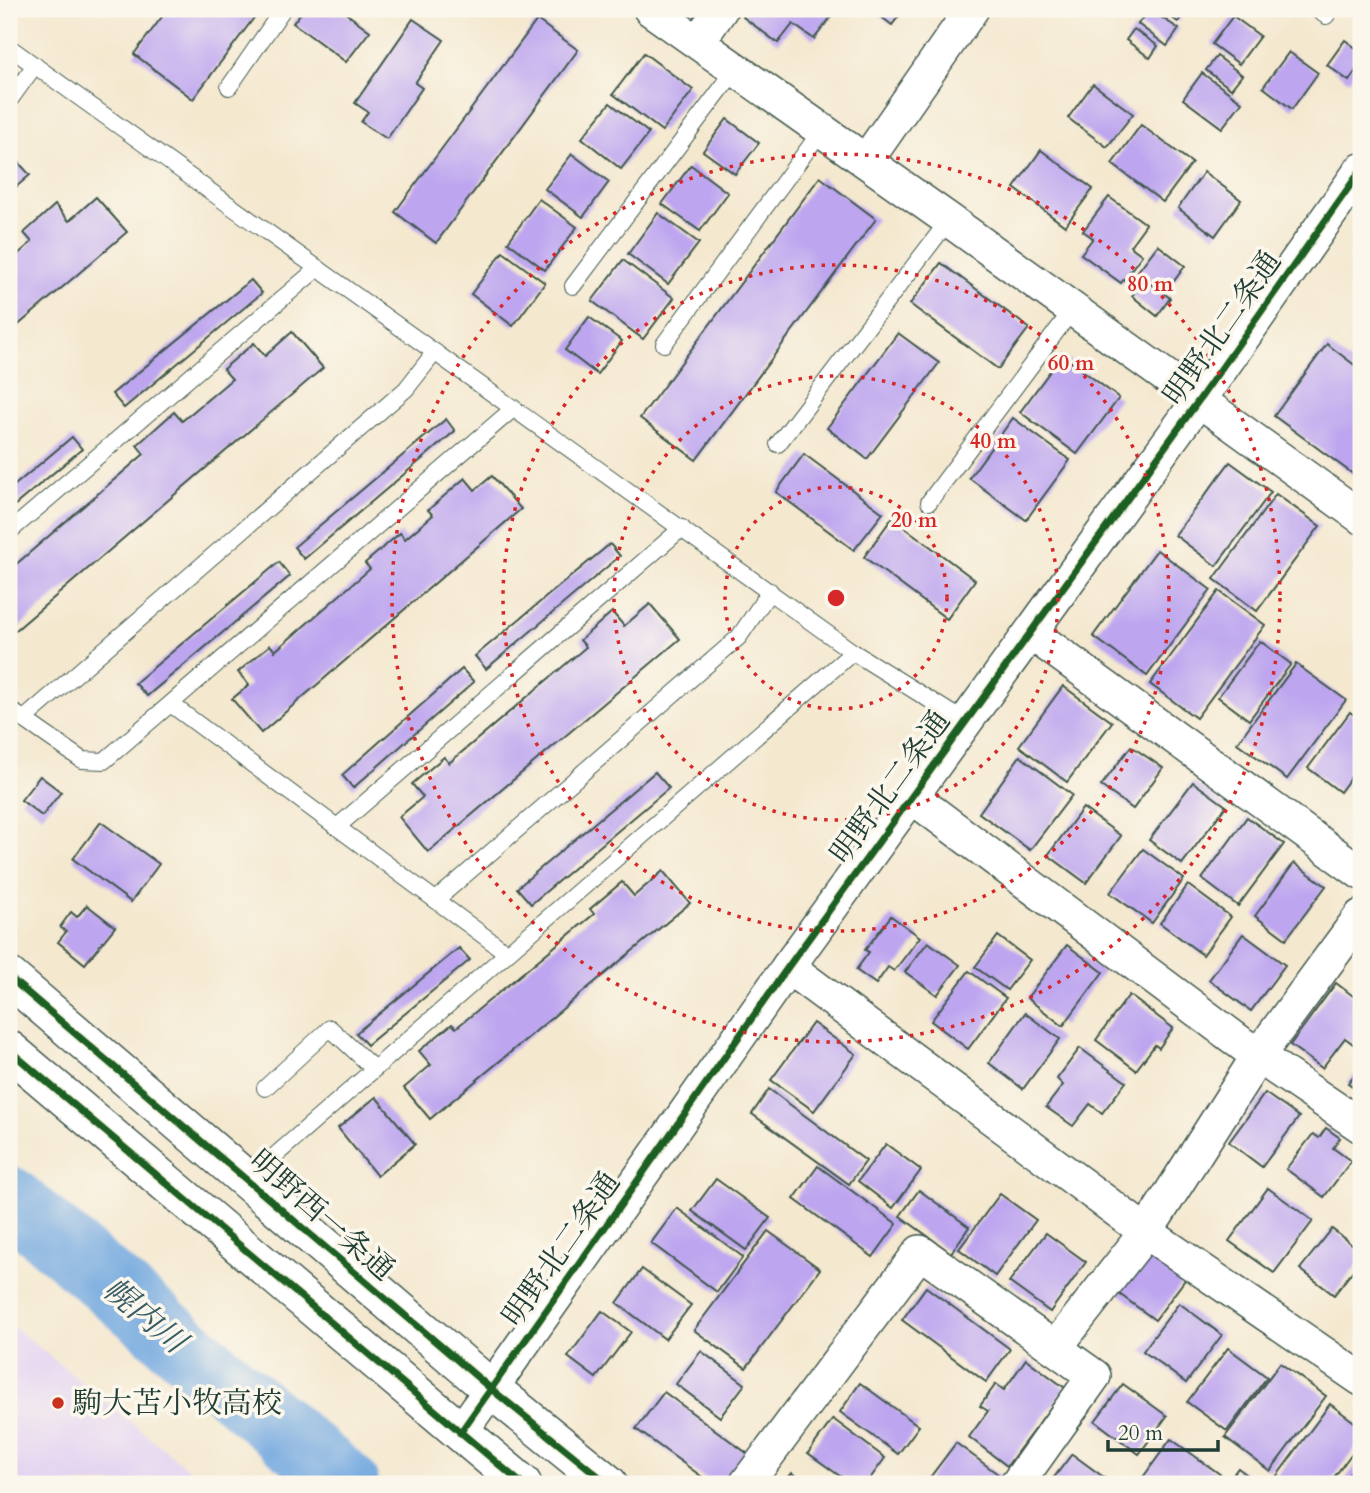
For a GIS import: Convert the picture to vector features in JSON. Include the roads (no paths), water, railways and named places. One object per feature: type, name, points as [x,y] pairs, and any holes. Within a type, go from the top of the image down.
[{"type":"street","points":[[650,9],[866,160],[1361,517]]},
{"type":"street","points":[[698,42],[721,9]]},
{"type":"street","points":[[866,160],[972,9]]},
{"type":"street","name":"明野北二条通","points":[[460,1433],[911,796],[1199,400],[1351,206],[1361,170]]},
{"type":"street","points":[[1031,634],[1361,873]]},
{"type":"street","points":[[911,796],[1258,1056],[1361,1126]]},
{"type":"street","points":[[1055,1348],[1146,1232],[1258,1056],[1361,916]]},
{"type":"street","points":[[788,968],[1146,1232],[1361,1379]]},
{"type":"street","name":"明野西一条通","points":[[9,976],[490,1388],[608,1484]]},
{"type":"street","points":[[9,1050],[522,1484]]},
{"type":"street","points":[[746,1484],[920,1252],[1094,1376],[1017,1484]]},
{"type":"lane","points":[[229,87],[283,9]]},
{"type":"lane","points":[[1315,9],[1326,16],[1331,9]]},
{"type":"lane","points":[[9,47],[853,652],[965,722]]},
{"type":"lane","points":[[9,101],[35,65]]},
{"type":"lane","points":[[573,286],[736,69]]},
{"type":"lane","points":[[664,344],[822,130]]},
{"type":"lane","points":[[778,444],[949,220]]},
{"type":"lane","points":[[9,531],[318,268]]},
{"type":"lane","points":[[929,502],[1073,309]]},
{"type":"lane","points":[[24,719],[406,389],[435,352]]},
{"type":"lane","points":[[9,709],[82,760],[104,761],[514,408]]},
{"type":"lane","points":[[337,827],[682,528]]},
{"type":"lane","points":[[436,900],[739,637],[770,592]]},
{"type":"lane","points":[[247,1180],[853,652]]},
{"type":"lane","points":[[172,705],[507,953]]},
{"type":"lane","points":[[265,1088],[330,1028],[374,1069]]},
{"type":"waterway","name":"幌内川","points":[[9,1199],[346,1484]]},
{"type":"place","name":"駒大苫小牧高校","points":[[58,1403]]}]
